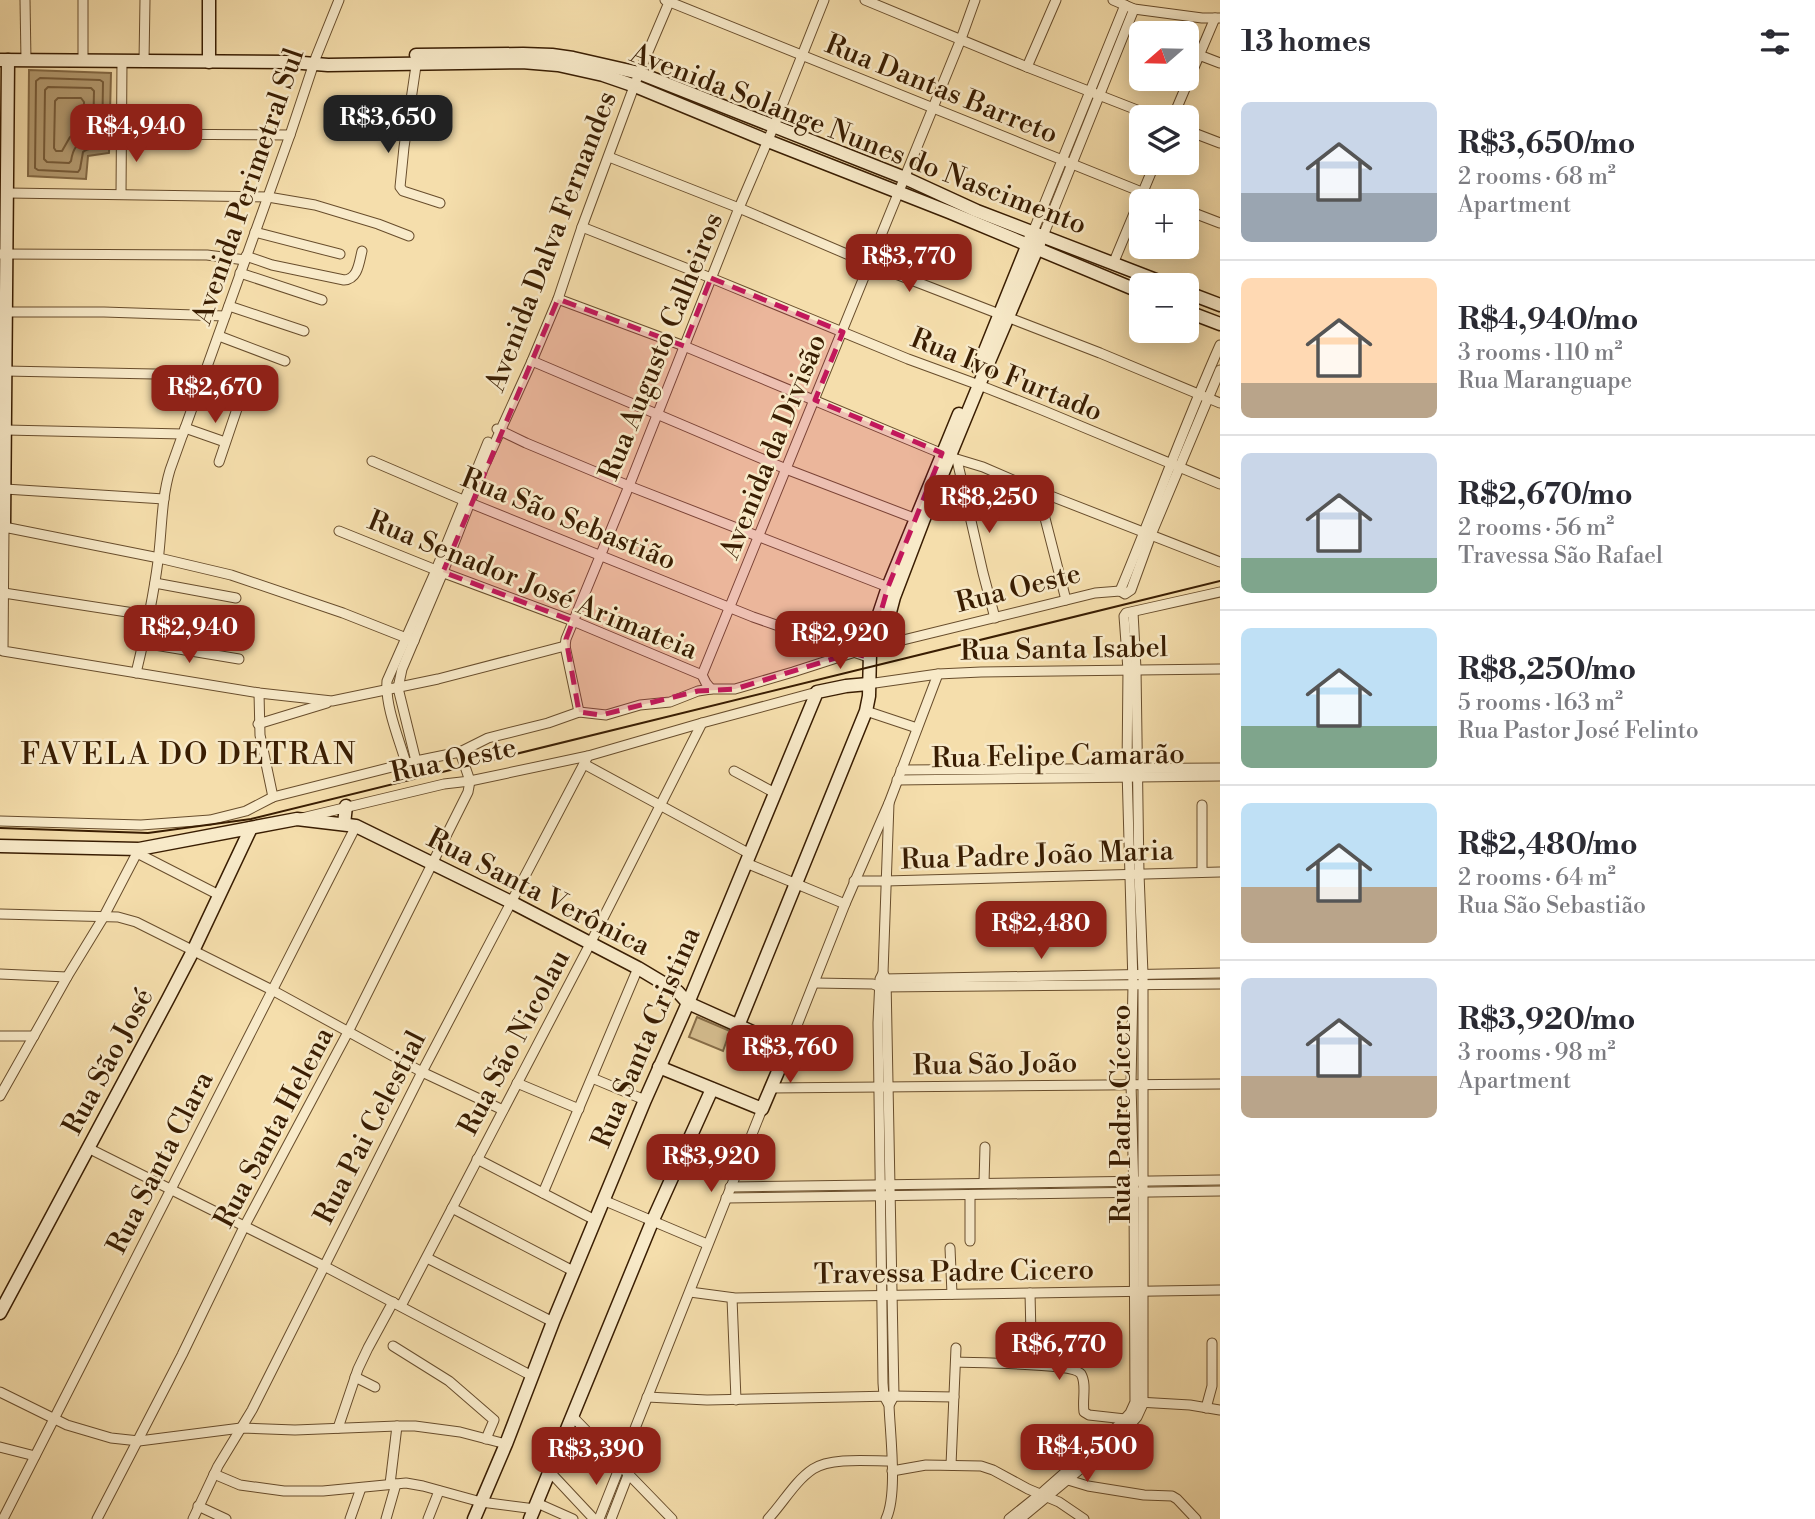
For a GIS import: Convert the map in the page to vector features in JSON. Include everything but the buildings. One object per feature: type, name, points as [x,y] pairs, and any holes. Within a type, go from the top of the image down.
[{"type":"main road","points":[[209,0],[209,62]]},
{"type":"main road","name":"Avenida Solange Nunes do Nascimento","points":[[4,60],[290,62],[535,54],[573,58],[639,73],[1137,273]]},
{"type":"main road","name":"Avenida Solange Nunes do Nascimento","points":[[417,59],[558,65],[603,75],[1129,287]]},
{"type":"main road","points":[[2,527],[6,430],[3,255],[8,192],[4,60]]},
{"type":"main road","points":[[876,639],[875,626],[888,587],[950,457],[975,384],[1038,234]]},
{"type":"main road","points":[[1199,297],[1220,305]]},
{"type":"main road","points":[[1199,316],[1220,324]]},
{"type":"main road","points":[[738,1026],[866,711],[868,657],[876,639],[885,631],[920,520]]},
{"type":"main road","name":"Rua Oeste","points":[[817,692],[868,684]]},
{"type":"main road","name":"Rua Santa Cristina","points":[[474,1519],[603,1200],[817,692]]},
{"type":"main road","points":[[346,807],[350,825]]},
{"type":"main road","name":"Rua Oeste","points":[[0,846],[138,851],[297,819]]},
{"type":"main road","name":"Rua Santa Verônica","points":[[297,819],[350,825],[511,902],[638,968],[678,992],[688,1003],[788,1048]]},
{"type":"main road","name":"Rua São José","points":[[0,1314],[193,951],[251,828]]},
{"type":"main road","points":[[659,1067],[762,1109],[788,1048]]},
{"type":"main road","points":[[534,1510],[652,1222],[712,1088]]},
{"type":"street","points":[[25,0],[26,60]]},
{"type":"street","points":[[83,0],[83,60]]},
{"type":"street","points":[[144,61],[145,0]]},
{"type":"street","name":"Avenida Perimetral Sul","points":[[136,673],[155,583],[164,499],[170,470],[339,0]]},
{"type":"street","name":"Rua Augusto Calheiros","points":[[579,712],[565,646],[573,621],[824,0]]},
{"type":"street","points":[[865,0],[1129,107]]},
{"type":"street","name":"Avenida da Divisão","points":[[706,682],[759,537],[975,0]]},
{"type":"street","points":[[1027,67],[1056,0]]},
{"type":"street","points":[[1113,0],[1129,7],[1170,15],[1217,18],[1199,55],[1220,63]]},
{"type":"street","name":"Rua Dantas Barreto","points":[[668,1],[1133,189]]},
{"type":"street","name":"Avenida Dalva Fernandes","points":[[386,691],[390,672],[410,639],[467,502],[558,299],[608,156],[668,1]]},
{"type":"street","points":[[1038,234],[1062,161],[1094,94],[1129,7]]},
{"type":"street","points":[[417,59],[400,187],[403,191],[440,203]]},
{"type":"street","points":[[121,194],[122,61]]},
{"type":"street","points":[[1038,234],[1072,165],[1094,94]]},
{"type":"street","points":[[121,134],[290,135]]},
{"type":"street","points":[[1199,135],[1220,143]]},
{"type":"street","points":[[608,156],[1220,403]]},
{"type":"street","points":[[8,192],[268,197],[315,205],[409,236]]},
{"type":"street","points":[[1199,215],[1220,223]]},
{"type":"street","points":[[1113,264],[1129,226]]},
{"type":"street","name":"Rua Ivo Furtado","points":[[582,227],[1220,484]]},
{"type":"street","points":[[256,232],[340,254]]},
{"type":"street","points":[[3,255],[207,255],[245,258],[349,280],[355,275],[362,251]]},
{"type":"street","points":[[240,273],[322,300]]},
{"type":"street","points":[[558,299],[684,346],[950,457],[983,467],[1220,562]]},
{"type":"street","points":[[229,306],[304,331]]},
{"type":"street","points":[[5,312],[225,316]]},
{"type":"street","points":[[219,335],[285,361]]},
{"type":"street","points":[[1176,467],[1198,395],[1220,345]]},
{"type":"street","points":[[532,361],[786,469],[920,520]]},
{"type":"street","points":[[1119,591],[1148,534],[1220,370]]},
{"type":"street","points":[[5,371],[204,375]]},
{"type":"street","points":[[219,463],[241,397]]},
{"type":"street","points":[[500,427],[526,443],[629,486],[888,587]]},
{"type":"street","points":[[6,430],[184,431],[225,442]]},
{"type":"street","points":[[950,457],[995,618]]},
{"type":"street","name":"Rua São Sebastião","points":[[372,461],[731,608],[868,657]]},
{"type":"street","points":[[5,489],[164,499]]},
{"type":"street","points":[[1038,491],[1066,600]]},
{"type":"street","points":[[332,701],[259,694],[3,651],[2,527],[231,575],[410,639]]},
{"type":"street","name":"Rua Senador José Arimateia","points":[[339,531],[573,621],[706,682]]},
{"type":"street","name":"Rua Oeste","points":[[876,639],[888,642],[903,640],[1095,593],[1119,591],[1125,594],[1131,590],[1148,534]]},
{"type":"street","points":[[155,583],[236,598]]},
{"type":"street","name":"Rua Padre Cícero","points":[[1135,874],[1138,773],[1128,614],[1220,592]]},
{"type":"street","points":[[4,593],[244,630]]},
{"type":"street","name":"Avenida Dalva Fernandes","points":[[398,688],[410,639]]},
{"type":"street","points":[[143,643],[239,659]]},
{"type":"street","points":[[258,724],[332,701],[386,691],[565,646]]},
{"type":"street","name":"Rua Oeste","points":[[0,821],[117,825],[193,822],[225,817],[246,811],[272,797],[460,752],[488,738],[579,712],[612,714],[640,705],[670,702],[698,691],[706,682],[735,689],[852,653]]},
{"type":"street","name":"Rua Santa Isabel","points":[[868,684],[938,674],[1220,668]]},
{"type":"street","name":"Rua Padre Cícero","points":[[1132,669],[1127,773],[1135,874],[1138,974],[1136,1084],[1139,1403]]},
{"type":"street","points":[[788,1048],[845,904],[889,803],[938,674]]},
{"type":"street","points":[[398,688],[411,762]]},
{"type":"street","points":[[386,691],[411,762]]},
{"type":"street","name":"Rua Oeste","points":[[297,819],[444,784],[586,760],[702,723],[817,692]]},
{"type":"street","points":[[259,694],[258,724],[272,797]]},
{"type":"street","points":[[866,711],[917,727]]},
{"type":"street","name":"Rua São Nicolau","points":[[338,1428],[368,1348],[426,1258],[702,723]]},
{"type":"street","points":[[460,752],[470,781]]},
{"type":"street","points":[[586,760],[796,885],[845,904]]},
{"type":"street","name":"Rua Pai Celestial","points":[[193,1519],[214,1474],[252,1410],[422,1072],[586,760]]},
{"type":"street","name":"Rua Felipe Camarão","points":[[1138,773],[1220,768]]},
{"type":"street","points":[[734,771],[775,793]]},
{"type":"street","name":"Rua Felipe Camarão","points":[[899,775],[1138,773],[1220,776]]},
{"type":"street","name":"Rua Santa Helena","points":[[97,1519],[139,1441],[244,1227],[348,1032],[468,792],[470,781]]},
{"type":"street","points":[[886,1519],[891,1503],[891,1466],[881,981],[889,803]]},
{"type":"street","points":[[1202,805],[1202,872]]},
{"type":"street","name":"Rua Santa Clara","points":[[3,1519],[272,990],[350,825]]},
{"type":"street","points":[[0,1096],[103,918],[138,851],[219,895]]},
{"type":"street","name":"Rua Padre João Maria","points":[[855,881],[1220,872]]},
{"type":"street","points":[[0,915],[118,917],[136,922],[272,990],[422,1072],[503,1110]]},
{"type":"street","points":[[543,1193],[638,968]]},
{"type":"street","points":[[1018,981],[1220,972]]},
{"type":"street","points":[[0,974],[67,977]]},
{"type":"street","points":[[815,983],[1018,981],[1138,985],[1220,984]]},
{"type":"street","points":[[0,1036],[34,1036]]},
{"type":"street","points":[[592,1078],[645,1100]]},
{"type":"street","points":[[517,1083],[579,1109]]},
{"type":"street","name":"Rua São João","points":[[771,1088],[1220,1084]]},
{"type":"street","points":[[599,1519],[762,1109]]},
{"type":"street","points":[[984,1183],[985,1147]]},
{"type":"street","points":[[88,1148],[324,1266],[532,1376]]},
{"type":"street","points":[[477,1159],[595,1220]]},
{"type":"street","points":[[730,1187],[1220,1180]]},
{"type":"street","points":[[1004,1183],[1005,1194]]},
{"type":"street","points":[[726,1198],[1220,1191]]},
{"type":"street","points":[[970,1195],[970,1241]]},
{"type":"street","points":[[603,1200],[707,1244]]},
{"type":"street","points":[[452,1208],[575,1272]]},
{"type":"street","points":[[950,1248],[952,1294]]},
{"type":"street","points":[[426,1258],[553,1322]]},
{"type":"street","name":"Travessa Padre Cicero","points":[[690,1292],[732,1298],[1220,1290]]},
{"type":"street","points":[[1030,1293],[1031,1336]]},
{"type":"street","points":[[732,1298],[736,1400]]},
{"type":"street","points":[[1206,1408],[1212,1387],[1212,1343]]},
{"type":"street","points":[[393,1346],[449,1381],[494,1420],[486,1439]]},
{"type":"street","points":[[951,1465],[956,1348]]},
{"type":"street","points":[[956,1362],[1079,1370],[1082,1376],[1084,1412],[1089,1415],[1125,1419]]},
{"type":"street","points":[[355,1377],[375,1387]]},
{"type":"street","points":[[0,1392],[54,1419],[111,1438],[139,1441],[241,1428],[295,1430],[415,1426],[448,1430],[506,1444]]},
{"type":"street","points":[[647,1397],[688,1400],[954,1397]]},
{"type":"street","points":[[1139,1403],[1220,1410]]},
{"type":"street","points":[[1020,1519],[1139,1403]]},
{"type":"street","points":[[1009,1519],[1069,1480],[1119,1437],[1136,1417],[1139,1403]]},
{"type":"street","points":[[572,1416],[672,1519]]},
{"type":"street","points":[[386,1519],[393,1484],[397,1426]]},
{"type":"street","points":[[0,1447],[35,1456]]},
{"type":"street","points":[[768,1519],[803,1477],[816,1467],[846,1462],[891,1466],[981,1466],[1059,1502],[1084,1519]]},
{"type":"street","points":[[550,1472],[594,1519]]},
{"type":"street","points":[[214,1474],[240,1485],[284,1491],[323,1491],[406,1483],[481,1502],[573,1519]]},
{"type":"street","points":[[611,1519],[628,1475]]},
{"type":"street","points":[[1069,1480],[1088,1486],[1144,1495],[1172,1496],[1196,1519]]},
{"type":"street","points":[[350,1519],[361,1488]]},
{"type":"street","points":[[428,1519],[439,1491]]},
{"type":"street","points":[[198,1506],[226,1519]]},
{"type":"highlighted area","points":[[711,278],[843,332],[815,400],[942,453],[888,587],[868,657],[852,653],[735,689],[698,691],[601,715],[579,712],[566,639],[573,621],[443,572],[558,299],[684,346]]},
{"type":"shaded area","points":[[697,1017],[730,1031],[723,1051],[689,1037]]},
{"type":"water","points":[[29,70],[111,73],[109,153],[88,156],[86,179],[28,176]]},
{"type":"tram line","points":[[0,828],[148,833],[251,819],[1220,581]]},
{"type":"district","name":"FAVELA DO DETRAN","points":[[189,754]]}]
